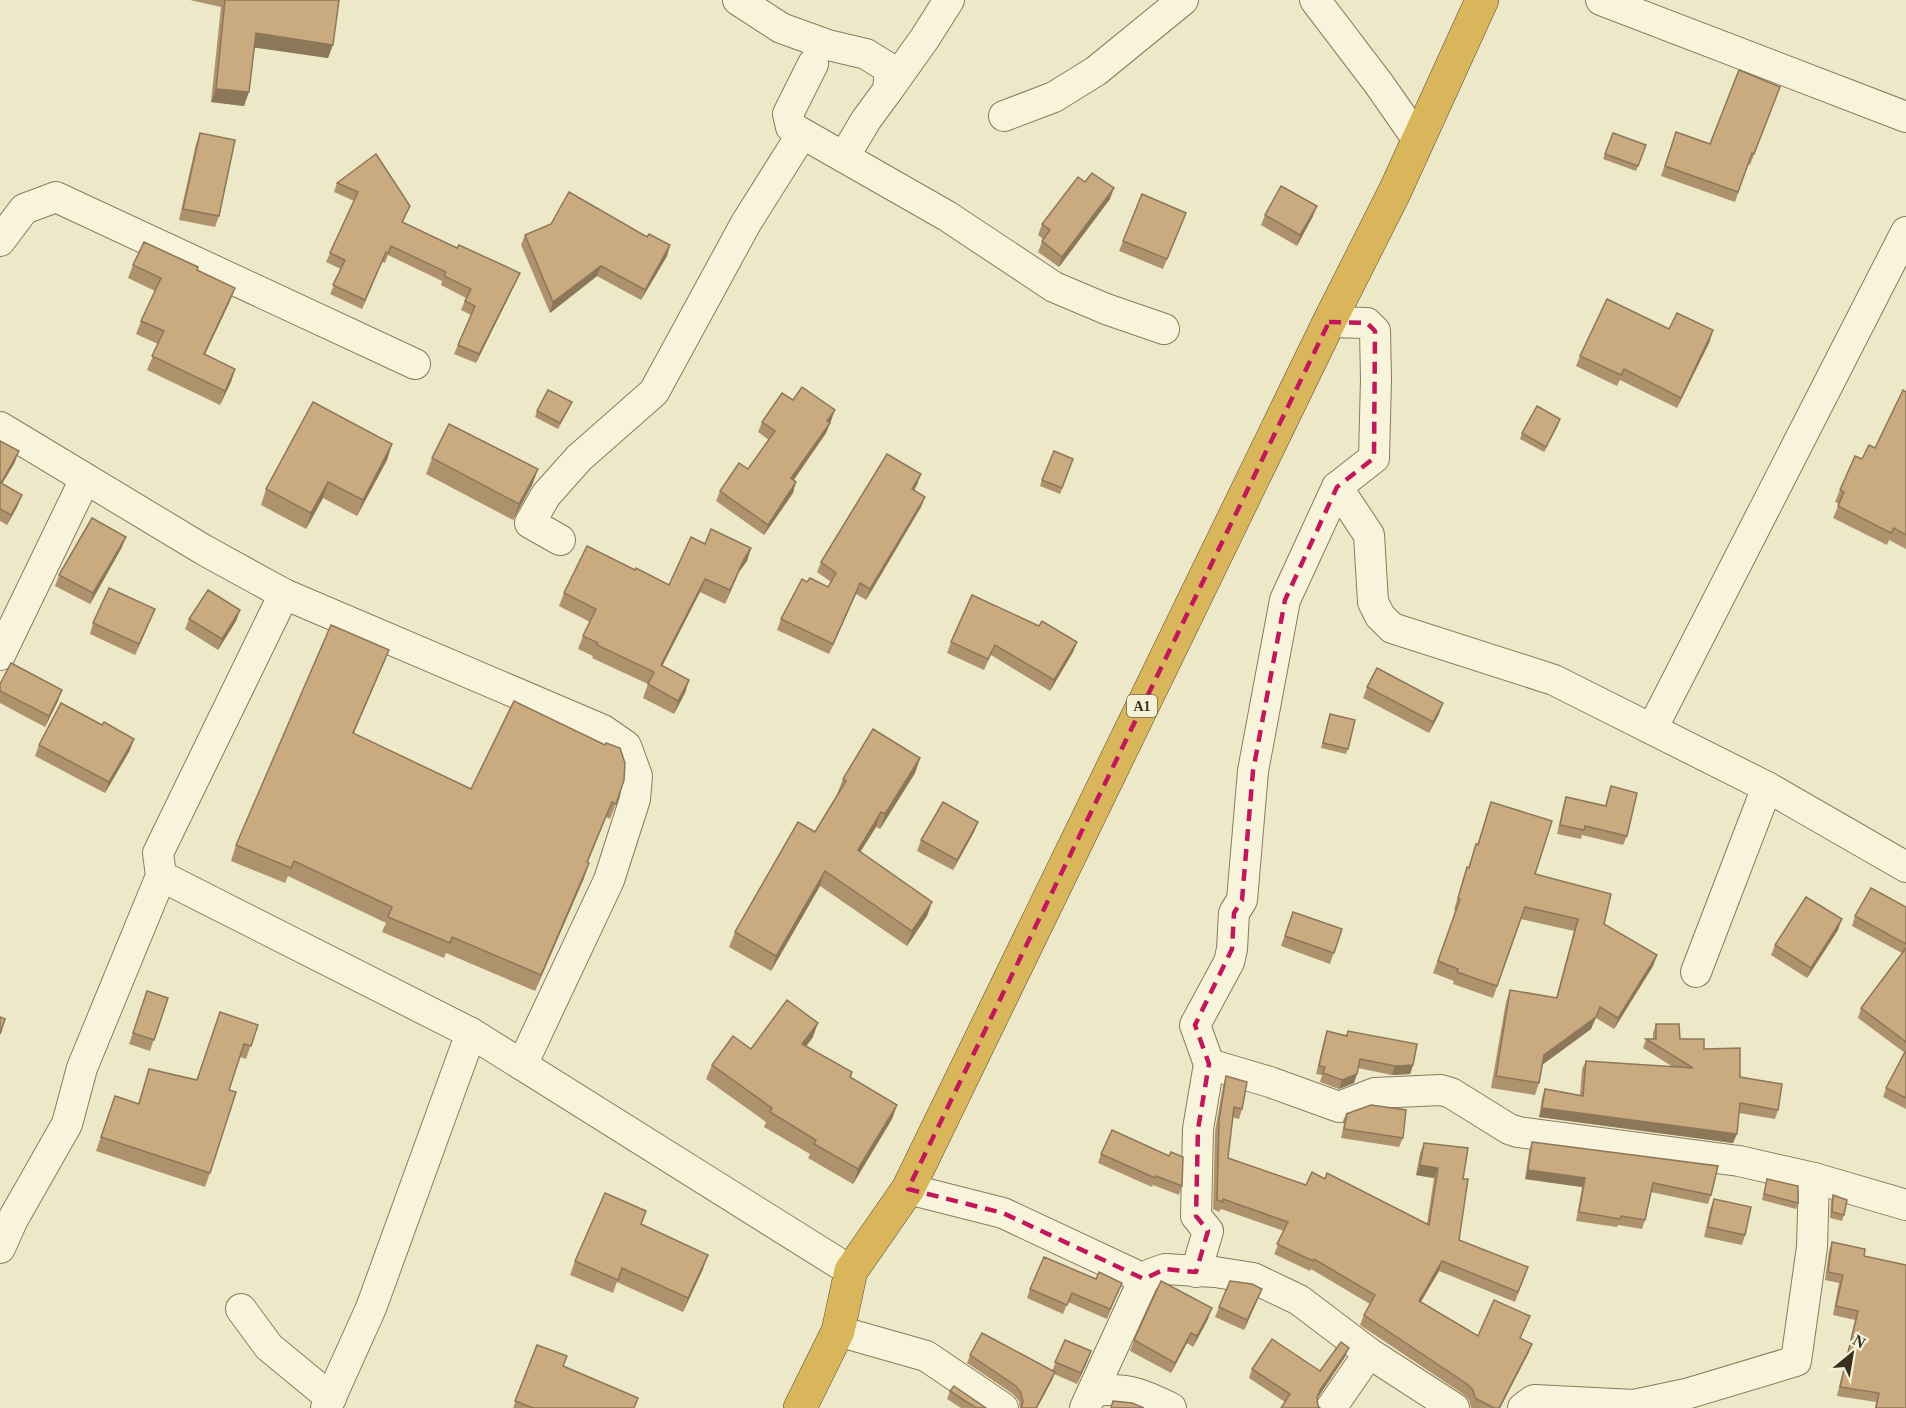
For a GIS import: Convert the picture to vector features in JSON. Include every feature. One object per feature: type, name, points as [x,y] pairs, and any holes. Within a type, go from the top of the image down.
[{"type":"highway","name":"A1","points":[[800,1408],[838,1331],[851,1271],[908,1189],[1329,322],[1395,191],[1482,0]]},
{"type":"street","points":[[738,0],[781,28],[828,45],[866,54],[890,69],[888,90]]},
{"type":"street","points":[[844,157],[866,120],[925,38],[949,0]]},
{"type":"street","points":[[1004,116],[1054,97],[1096,71],[1183,0]]},
{"type":"street","points":[[1315,0],[1418,140]]},
{"type":"street","points":[[1601,0],[1906,117]]},
{"type":"street","points":[[813,64],[788,114],[791,127],[947,216],[1054,287],[1106,309],[1164,328]]},
{"type":"street","points":[[560,540],[530,523],[546,495],[579,458],[654,392],[746,223],[802,134]]},
{"type":"street","points":[[0,241],[24,209],[56,197],[415,364]]},
{"type":"street","points":[[1652,729],[1906,232]]},
{"type":"street","points":[[1196,1272],[1208,1231],[1196,1216],[1198,1129],[1209,1064],[1195,1025],[1229,962],[1232,949],[1234,913],[1242,900],[1253,771],[1285,600],[1337,487],[1374,458],[1375,331],[1367,323],[1329,322]]},
{"type":"street","points":[[0,427],[284,594],[603,730],[626,746],[637,776],[635,799],[609,880],[522,1065]]},
{"type":"street","points":[[0,655],[85,479]]},
{"type":"street","points":[[1337,487],[1369,535],[1373,602],[1380,616],[1392,627],[1554,680],[1767,787],[1906,867]]},
{"type":"street","points":[[0,1248],[6,1217],[67,1124],[82,1068],[161,876],[158,853],[284,594]]},
{"type":"street","points":[[1696,972],[1767,787]]},
{"type":"street","points":[[161,876],[471,1033],[851,1271]]},
{"type":"street","points":[[241,1309],[269,1347],[329,1403],[371,1308],[471,1033]]},
{"type":"street","points":[[1209,1064],[1270,1082],[1339,1107],[1375,1093],[1441,1090],[1451,1093],[1509,1130],[1739,1161],[1814,1178],[1906,1205]]},
{"type":"street","points":[[1523,1408],[1534,1400],[1634,1405],[1686,1394],[1796,1361],[1812,1247],[1814,1178]]},
{"type":"street","points":[[908,1189],[1003,1213],[1144,1279]]},
{"type":"street","points":[[1090,1399],[1144,1279],[1150,1274],[1165,1269],[1215,1272],[1253,1278],[1299,1300],[1369,1353],[1454,1408]]},
{"type":"street","points":[[838,1331],[926,1356],[1004,1408]]},
{"type":"street","points":[[1331,1408],[1369,1353]]},
{"type":"street","points":[[1090,1399],[1116,1390],[1143,1394],[1171,1408]]},
{"type":"highlighted area","points":[[1329,322],[1367,323],[1375,331],[1376,345],[1374,458],[1337,487],[1285,600],[1253,771],[1242,900],[1234,913],[1232,949],[1195,1025],[1209,1064],[1198,1129],[1196,1216],[1208,1231],[1196,1272],[1165,1269],[1144,1279],[1003,1213],[908,1189]]},
{"type":"building","points":[[225,0],[339,0],[333,45],[256,33],[249,92],[216,89]]},
{"type":"building","points":[[1739,70],[1780,87],[1738,192],[1665,166],[1676,132],[1710,144]]},
{"type":"building","points":[[200,133],[235,140],[219,216],[183,209]]},
{"type":"building","points":[[1613,133],[1646,145],[1638,166],[1605,154]]},
{"type":"building","points":[[376,154],[410,206],[402,222],[457,248],[459,245],[520,273],[479,354],[458,345],[475,306],[465,301],[471,289],[444,276],[446,272],[391,246],[388,253],[386,252],[365,300],[333,285],[345,260],[330,253],[358,192],[337,183]]},
{"type":"building","points":[[1092,173],[1114,188],[1062,257],[1042,241],[1050,230],[1042,224],[1078,177],[1085,182]]},
{"type":"building","points":[[1281,186],[1317,206],[1300,235],[1265,215]]},
{"type":"building","points":[[569,192],[647,237],[649,234],[670,245],[645,290],[601,266],[553,302],[525,235],[551,224]]},
{"type":"building","points":[[1142,194],[1186,213],[1167,259],[1123,241]]},
{"type":"building","points":[[144,242],[198,267],[197,270],[235,288],[204,354],[235,369],[225,391],[152,356],[164,331],[141,321],[161,278],[133,265]]},
{"type":"building","points":[[1607,299],[1669,329],[1677,313],[1713,330],[1681,398],[1624,369],[1621,375],[1580,356]]},
{"type":"building","points":[[802,387],[835,410],[827,421],[830,423],[791,478],[796,482],[768,525],[720,491],[739,463],[748,469],[775,431],[762,422],[782,393],[793,400]]},
{"type":"building","points":[[548,390],[572,402],[560,423],[537,411]]},
{"type":"building","points":[[1903,390],[1906,392],[1906,535],[1894,528],[1891,533],[1838,506],[1844,492],[1840,490],[1855,456],[1862,459],[1869,445],[1875,448]]},
{"type":"building","points":[[313,402],[392,444],[363,500],[328,482],[311,513],[266,489]]},
{"type":"building","points":[[1537,406],[1560,419],[1546,447],[1522,433]]},
{"type":"building","points":[[449,424],[538,469],[519,504],[432,458]]},
{"type":"building","points":[[0,441],[19,451],[1,483],[22,495],[11,515],[0,509]]},
{"type":"building","points":[[1054,451],[1073,459],[1062,488],[1042,480]]},
{"type":"building","points":[[887,454],[921,474],[912,489],[925,497],[870,589],[860,583],[833,644],[781,619],[802,579],[807,582],[810,578],[828,587],[836,573],[821,562]]},
{"type":"building","points":[[92,518],[126,537],[93,593],[59,575]]},
{"type":"building","points":[[711,529],[751,548],[730,590],[705,579],[661,665],[689,680],[678,701],[648,684],[654,672],[583,636],[596,609],[564,593],[587,546],[669,585],[691,537],[705,544]]},
{"type":"building","points":[[109,588],[155,609],[139,644],[93,623]]},
{"type":"building","points":[[208,590],[240,610],[222,639],[189,619]]},
{"type":"building","points":[[972,595],[1039,626],[1042,621],[1077,642],[1054,680],[995,645],[988,659],[951,642]]},
{"type":"building","points":[[331,625],[389,650],[353,733],[471,789],[514,701],[605,745],[606,743],[620,748],[625,763],[624,780],[616,804],[612,802],[587,862],[589,863],[541,975],[452,937],[450,943],[388,917],[392,907],[294,861],[291,868],[236,845]]},
{"type":"building","points":[[11,663],[62,690],[49,716],[0,691],[0,684]]},
{"type":"building","points":[[1377,668],[1443,703],[1433,722],[1367,687]]},
{"type":"building","points":[[61,703],[102,725],[104,722],[134,739],[109,782],[39,745]]},
{"type":"building","points":[[1330,714],[1355,720],[1348,749],[1323,743]]},
{"type":"building","points":[[873,729],[920,758],[885,814],[881,812],[858,850],[932,902],[912,931],[825,871],[776,956],[735,932],[798,822],[815,832],[846,781],[843,779]]},
{"type":"building","points":[[1611,786],[1637,793],[1627,836],[1585,826],[1584,830],[1560,825],[1566,797],[1606,806]]},
{"type":"building","points":[[943,802],[978,822],[957,860],[921,840]]},
{"type":"building","points":[[1491,802],[1552,821],[1535,874],[1611,894],[1604,924],[1657,955],[1618,1018],[1600,1007],[1596,1017],[1544,1055],[1539,1083],[1496,1076],[1510,990],[1557,998],[1578,919],[1525,907],[1497,986],[1457,972],[1458,969],[1438,961],[1460,899],[1458,898],[1467,867],[1469,868],[1476,844],[1478,845]]},
{"type":"building","points":[[1871,888],[1906,907],[1906,944],[1855,916]]},
{"type":"building","points":[[1806,897],[1842,919],[1811,968],[1775,945]]},
{"type":"building","points":[[1293,912],[1342,929],[1334,953],[1285,936]]},
{"type":"building","points":[[1906,948],[1906,1042],[1861,1008]]},
{"type":"building","points":[[147,991],[168,998],[154,1040],[133,1033]]},
{"type":"building","points":[[787,1000],[818,1023],[802,1044],[852,1072],[850,1077],[897,1105],[858,1169],[814,1144],[816,1140],[770,1112],[772,1108],[712,1065],[733,1036],[751,1049]]},
{"type":"building","points":[[220,1012],[258,1025],[251,1046],[244,1044],[229,1090],[236,1092],[210,1173],[101,1137],[115,1096],[139,1104],[149,1069],[197,1080]]},
{"type":"building","points":[[0,1017],[5,1019],[0,1034]]},
{"type":"building","points":[[1656,1024],[1679,1024],[1680,1039],[1704,1039],[1704,1049],[1740,1048],[1740,1077],[1782,1084],[1778,1110],[1740,1103],[1737,1134],[1542,1108],[1545,1089],[1583,1096],[1586,1061],[1693,1068],[1646,1039],[1656,1039]]},
{"type":"building","points":[[1327,1031],[1347,1036],[1348,1031],[1417,1044],[1413,1065],[1395,1066],[1360,1059],[1357,1074],[1342,1080],[1323,1073],[1325,1067],[1319,1066]]},
{"type":"building","points":[[1906,1050],[1906,1098],[1886,1088]]},
{"type":"building","points":[[1226,1076],[1247,1082],[1242,1109],[1234,1107],[1228,1158],[1306,1185],[1312,1172],[1325,1179],[1327,1173],[1429,1225],[1438,1168],[1420,1165],[1424,1143],[1468,1148],[1463,1179],[1468,1179],[1459,1240],[1528,1267],[1518,1292],[1442,1261],[1419,1301],[1478,1336],[1494,1300],[1530,1316],[1520,1338],[1532,1344],[1499,1408],[1494,1408],[1475,1398],[1473,1390],[1467,1384],[1364,1315],[1375,1295],[1314,1259],[1313,1261],[1277,1244],[1288,1222],[1223,1199],[1223,1202],[1217,1200],[1219,1121]]},
{"type":"building","points":[[1371,1105],[1406,1110],[1403,1138],[1344,1129],[1346,1114]]},
{"type":"building","points":[[1112,1130],[1169,1156],[1171,1152],[1183,1157],[1182,1186],[1156,1176],[1155,1178],[1101,1154]]},
{"type":"building","points":[[1532,1142],[1718,1166],[1711,1195],[1653,1183],[1645,1220],[1621,1216],[1620,1219],[1579,1212],[1585,1178],[1528,1170]]},
{"type":"building","points":[[1767,1179],[1798,1186],[1798,1203],[1764,1194]]},
{"type":"building","points":[[605,1193],[646,1211],[641,1224],[708,1255],[688,1298],[622,1268],[618,1280],[575,1261]]},
{"type":"building","points":[[1833,1195],[1847,1200],[1844,1215],[1832,1212]]},
{"type":"building","points":[[1714,1199],[1751,1207],[1745,1235],[1708,1227]]},
{"type":"building","points":[[1832,1242],[1865,1249],[1864,1256],[1906,1265],[1906,1408],[1876,1408],[1879,1393],[1840,1387],[1858,1311],[1836,1306],[1843,1275],[1828,1272]]},
{"type":"building","points":[[1044,1257],[1096,1279],[1099,1272],[1122,1283],[1110,1309],[1072,1293],[1067,1305],[1030,1289]]},
{"type":"building","points":[[1161,1281],[1212,1308],[1197,1336],[1191,1333],[1175,1363],[1134,1340]]},
{"type":"building","points":[[1230,1281],[1252,1284],[1262,1289],[1247,1320],[1219,1307]]},
{"type":"building","points":[[982,1333],[1055,1372],[1036,1408],[1021,1408],[1023,1402],[1021,1393],[1016,1386],[970,1355]]},
{"type":"building","points":[[1272,1339],[1320,1371],[1341,1342],[1349,1348],[1320,1390],[1317,1398],[1320,1408],[1281,1408],[1290,1394],[1252,1369]]},
{"type":"building","points":[[1065,1340],[1091,1351],[1081,1373],[1055,1362]]},
{"type":"building","points":[[537,1345],[567,1356],[563,1366],[638,1398],[634,1408],[533,1408],[515,1401]]},
{"type":"building","points":[[954,1386],[986,1408],[976,1408],[950,1391]]},
{"type":"building","points":[[1113,1401],[1132,1403],[1144,1408],[1111,1408]]}]
